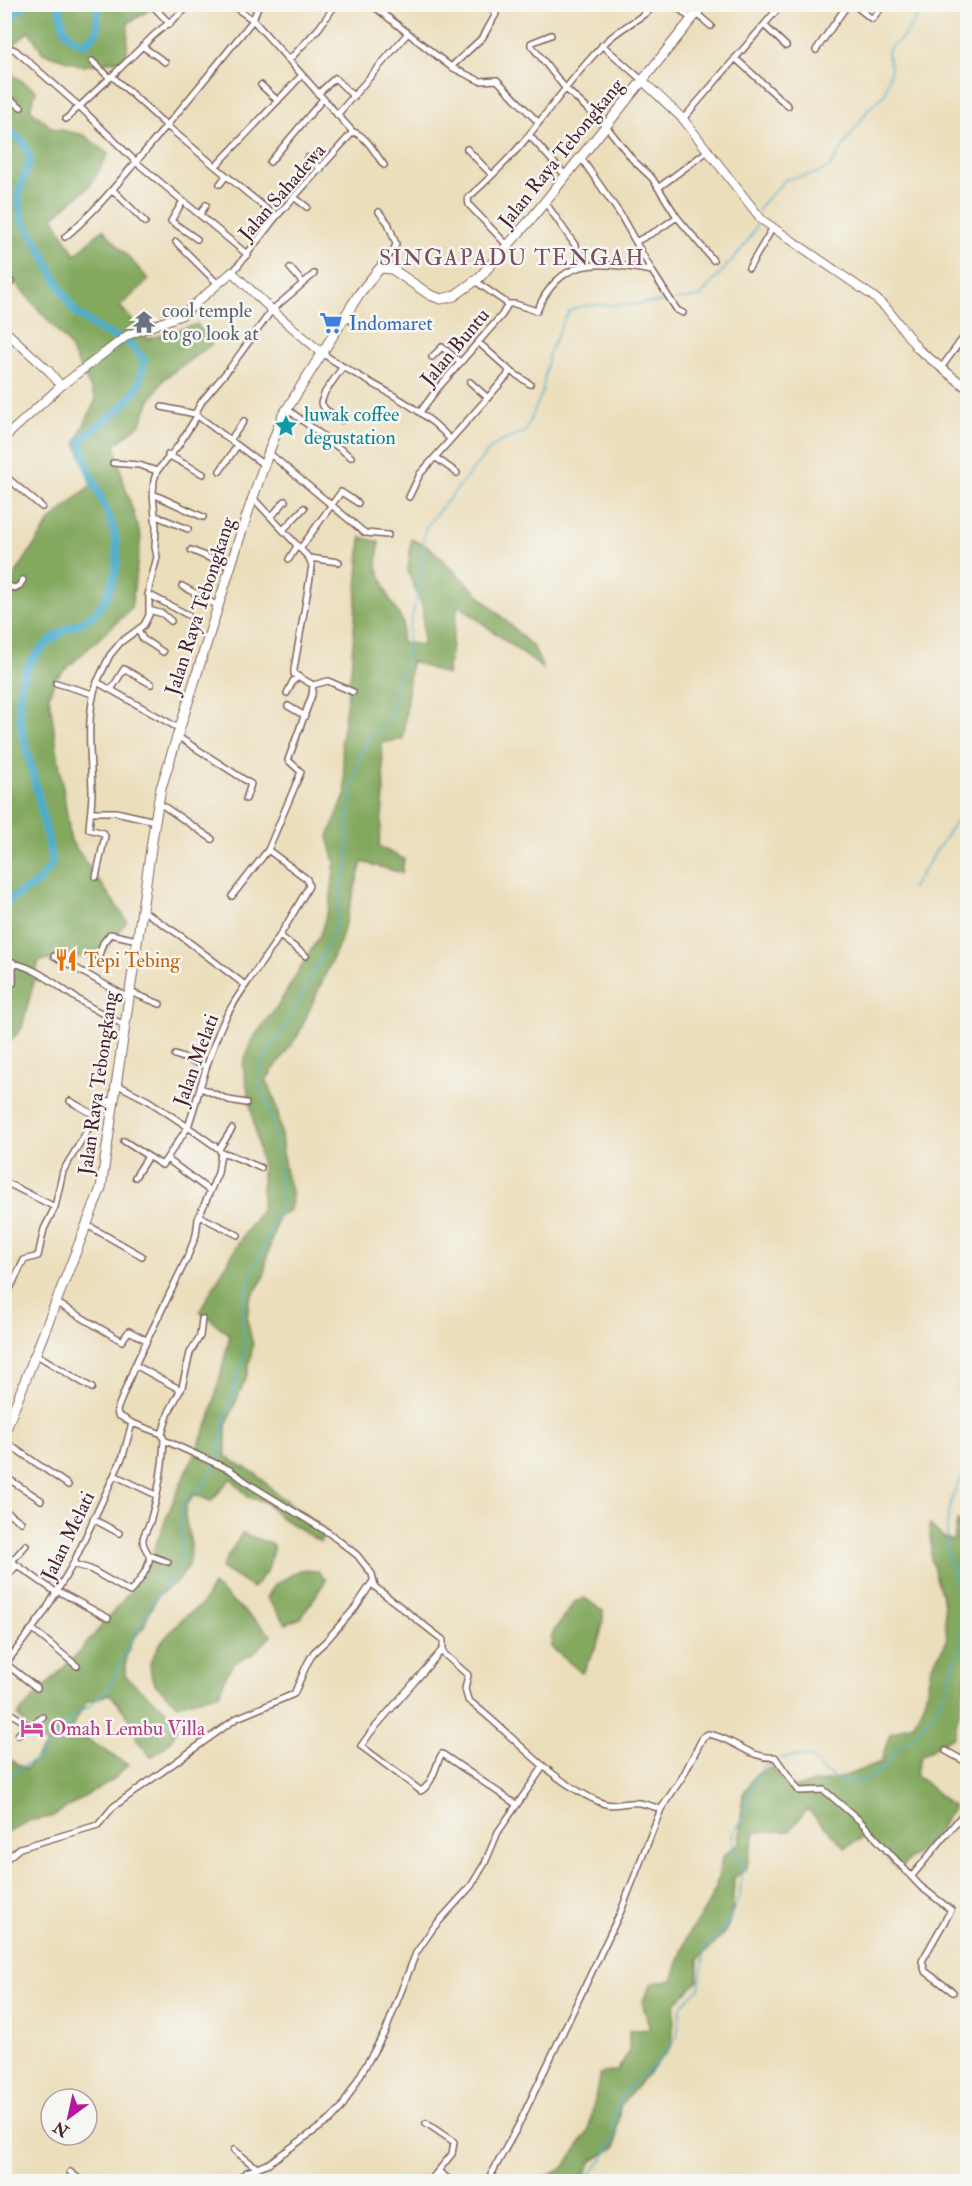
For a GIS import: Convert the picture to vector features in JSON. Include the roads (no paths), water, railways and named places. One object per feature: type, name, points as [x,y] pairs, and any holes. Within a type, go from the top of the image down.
[{"type":"main road","name":"Jalan Raya Tebongkang","points":[[4,1434],[101,1188],[155,821],[164,775],[268,453],[287,409],[359,294],[380,268],[392,269],[430,295],[441,299],[454,296],[486,272],[704,4]]},
{"type":"main road","points":[[643,81],[683,119],[762,220],[874,297],[888,310],[912,343],[968,389]]},
{"type":"main road","points":[[4,438],[61,386],[128,335],[182,315],[230,272],[234,272],[322,353]]},
{"type":"main road","points":[[4,330],[43,364],[61,386]]},
{"type":"street","points":[[151,4],[170,24]]},
{"type":"street","points":[[66,119],[142,46],[192,4]]},
{"type":"street","points":[[230,4],[253,20],[353,132],[357,132],[364,139],[384,165]]},
{"type":"street","points":[[65,237],[113,190],[167,126],[253,20],[259,4]]},
{"type":"street","points":[[289,60],[319,28],[336,4]]},
{"type":"street","points":[[371,4],[451,67],[480,81],[497,80],[538,122]]},
{"type":"street","points":[[451,67],[487,31],[496,14],[487,4]]},
{"type":"street","points":[[508,246],[467,201],[529,135],[602,45],[621,27],[645,15],[657,4]]},
{"type":"street","points":[[674,4],[711,26]]},
{"type":"street","points":[[683,119],[782,4]]},
{"type":"street","points":[[816,50],[848,4]]},
{"type":"street","points":[[852,4],[869,17],[882,7]]},
{"type":"street","points":[[764,25],[786,46]]},
{"type":"street","points":[[338,115],[408,33]]},
{"type":"street","points":[[551,35],[531,44],[565,88],[606,126],[658,188],[677,217],[713,260]]},
{"type":"street","points":[[602,45],[643,81]]},
{"type":"street","points":[[4,46],[15,50],[80,107],[136,162],[248,255]]},
{"type":"street","points":[[142,46],[165,63]]},
{"type":"street","points":[[735,58],[788,106]]},
{"type":"street","points":[[92,61],[276,217]]},
{"type":"street","points":[[216,166],[302,75]]},
{"type":"street","points":[[270,162],[336,79],[354,97]]},
{"type":"street","points":[[261,85],[278,101]]},
{"type":"street","points":[[4,95],[21,107]]},
{"type":"street","name":"Jalan Sahadewa","points":[[234,272],[276,217],[353,132]]},
{"type":"street","points":[[529,135],[566,176]]},
{"type":"street","points":[[467,149],[492,174]]},
{"type":"street","points":[[658,188],[709,150]]},
{"type":"street","points":[[307,158],[321,169]]},
{"type":"street","points":[[581,158],[637,241],[652,271],[678,310],[683,313]]},
{"type":"street","points":[[220,184],[226,176]]},
{"type":"street","points":[[113,190],[145,222]]},
{"type":"street","points":[[295,198],[307,207]]},
{"type":"street","points":[[183,201],[171,221],[197,239]]},
{"type":"street","points":[[545,202],[577,248],[585,264]]},
{"type":"street","points":[[200,214],[206,205]]},
{"type":"street","points":[[379,212],[388,223],[396,244],[392,253],[381,262],[380,268]]},
{"type":"street","points":[[637,241],[677,217]]},
{"type":"street","points":[[749,268],[772,229]]},
{"type":"street","points":[[176,242],[218,284]]},
{"type":"street","points":[[508,304],[537,311],[554,283],[564,274],[585,264],[652,271]]},
{"type":"street","points":[[290,268],[303,283]]},
{"type":"street","points":[[96,877],[105,836],[103,833],[90,831],[89,741],[93,694],[111,654],[120,642],[147,621],[148,594],[157,557],[154,547],[156,516],[153,494],[157,471],[168,455],[178,446],[202,401],[273,310],[314,274]]},
{"type":"street","name":"Jalan Buntu","points":[[420,412],[502,315],[508,304],[475,281]]},
{"type":"street","points":[[4,291],[11,282]]},
{"type":"street","points":[[345,316],[364,328]]},
{"type":"street","points":[[941,368],[968,331]]},
{"type":"street","points":[[478,342],[509,370],[530,384]]},
{"type":"street","points":[[959,343],[968,349]]},
{"type":"street","points":[[432,357],[442,347],[460,362]]},
{"type":"street","points":[[322,353],[342,368],[382,388],[420,412],[450,439]]},
{"type":"street","points":[[342,368],[325,392],[321,403],[326,410],[342,420]]},
{"type":"street","points":[[409,497],[420,474],[506,379],[509,370]]},
{"type":"street","points":[[470,382],[488,398]]},
{"type":"street","points":[[162,407],[196,415],[264,465]]},
{"type":"street","points":[[287,409],[351,457]]},
{"type":"street","points":[[230,440],[244,421]]},
{"type":"street","points":[[220,471],[237,446]]},
{"type":"street","points":[[268,453],[365,533],[388,536]]},
{"type":"street","points":[[168,455],[203,474]]},
{"type":"street","points":[[435,457],[457,473]]},
{"type":"street","points":[[113,463],[139,465],[157,471]]},
{"type":"street","points":[[4,475],[42,507]]},
{"type":"street","points":[[289,559],[342,491],[358,503]]},
{"type":"street","points":[[153,494],[203,517]]},
{"type":"street","points":[[253,498],[310,560],[339,562]]},
{"type":"street","points":[[271,517],[285,501]]},
{"type":"street","points":[[283,530],[304,508]]},
{"type":"street","points":[[156,516],[188,529]]},
{"type":"street","points":[[191,550],[230,567]]},
{"type":"street","points":[[310,560],[294,674],[313,685],[328,681],[353,692]]},
{"type":"street","points":[[4,584],[14,588],[19,586],[23,580]]},
{"type":"street","points":[[182,586],[218,606]]},
{"type":"street","points":[[148,594],[188,615]]},
{"type":"street","points":[[149,610],[163,614],[171,621]]},
{"type":"street","points":[[138,630],[143,639],[163,652]]},
{"type":"street","points":[[111,690],[124,669],[151,684]]},
{"type":"street","points":[[287,693],[293,681],[299,676]]},
{"type":"street","points":[[97,682],[178,733],[251,784],[246,799]]},
{"type":"street","points":[[56,683],[93,694]]},
{"type":"street","points":[[232,896],[268,850],[301,772],[291,764],[288,758],[305,716],[313,685]]},
{"type":"street","points":[[288,706],[305,716]]},
{"type":"street","points":[[158,803],[212,838]]},
{"type":"street","points":[[91,812],[116,812],[155,821]]},
{"type":"street","name":"Jalan Melati","points":[[261,1168],[220,1151],[188,1127],[206,1066],[222,1025],[245,985],[280,936],[309,883],[268,850]]},
{"type":"street","points":[[142,910],[181,936],[245,985]]},
{"type":"street","points":[[98,958],[103,943],[110,934],[137,940]]},
{"type":"street","points":[[280,936],[306,956]]},
{"type":"street","points":[[54,956],[129,995],[160,1004]]},
{"type":"street","points":[[4,962],[13,962],[27,967],[125,1026]]},
{"type":"street","points":[[13,962],[13,983]]},
{"type":"street","points":[[175,1055],[206,1066]]},
{"type":"street","points":[[116,1084],[149,1101],[188,1127],[161,1166],[124,1141]]},
{"type":"street","points":[[201,1088],[229,1100],[246,1103]]},
{"type":"street","points":[[4,1301],[24,1260],[38,1256],[44,1229],[55,1206],[63,1171],[96,1116],[108,1101],[114,1099]]},
{"type":"street","points":[[70,1101],[96,1116]]},
{"type":"street","points":[[232,1129],[220,1151],[218,1173],[199,1216],[197,1232],[187,1258],[146,1340],[117,1413],[132,1423],[230,1470],[329,1533],[357,1555],[372,1574],[375,1587],[443,1640],[442,1650],[361,1746],[421,1791],[425,1790],[432,1778],[442,1754],[517,1805]]},
{"type":"street","points":[[135,1177],[147,1158]]},
{"type":"street","points":[[167,1159],[210,1191]]},
{"type":"street","points":[[5,1182],[55,1206]]},
{"type":"street","points":[[199,1216],[238,1235]]},
{"type":"street","points":[[87,1225],[142,1257]]},
{"type":"street","points":[[57,1303],[122,1341],[129,1331],[146,1340]]},
{"type":"street","points":[[168,1562],[149,1555],[142,1543],[151,1521],[161,1479],[163,1437],[169,1412],[181,1390],[190,1353],[200,1336],[202,1319]]},
{"type":"street","points":[[37,1355],[92,1388]]},
{"type":"street","points":[[135,1365],[181,1390]]},
{"type":"street","name":"Jalan Melati","points":[[5,1665],[57,1592],[73,1564],[123,1456],[132,1423]]},
{"type":"street","points":[[4,1441],[68,1485]]},
{"type":"street","points":[[114,1475],[156,1495]]},
{"type":"street","points":[[4,1476],[40,1500]]},
{"type":"street","points":[[4,1510],[21,1522]]},
{"type":"street","points":[[93,1519],[119,1533]]},
{"type":"street","points":[[4,1581],[26,1545]]},
{"type":"street","points":[[73,1564],[99,1574],[130,1592],[143,1576],[149,1555]]},
{"type":"street","points":[[4,1556],[57,1592],[108,1618]]},
{"type":"street","points":[[4,1861],[20,1848],[98,1825],[113,1807],[237,1718],[294,1694],[314,1652],[355,1608],[374,1581]]},
{"type":"street","points":[[32,1629],[77,1666]]},
{"type":"street","points":[[442,1650],[468,1675],[465,1689],[468,1700],[543,1767],[580,1792],[605,1804],[637,1803],[661,1809]]},
{"type":"street","points":[[5,1665],[37,1688]]},
{"type":"street","points":[[4,1709],[27,1725],[32,1726],[43,1717]]},
{"type":"street","points":[[18,1735],[27,1725]]},
{"type":"street","points":[[487,2181],[518,2126],[621,1911],[661,1809],[683,1776],[703,1737],[715,1735],[763,1759],[775,1757],[800,1791],[824,1790],[860,1821],[920,1886],[951,1910],[922,1961],[925,1971],[953,1992]]},
{"type":"street","points":[[946,1751],[968,1763]]},
{"type":"street","points":[[234,2181],[256,2167],[269,2163],[330,2120],[342,2108],[386,2030],[416,1953],[434,1927],[471,1886],[485,1863],[498,1832],[543,1767]]},
{"type":"street","points":[[912,1876],[968,1808]]},
{"type":"street","points":[[426,2123],[454,2142],[452,2154],[429,2181]]},
{"type":"street","points":[[234,2150],[256,2167]]},
{"type":"street","points":[[438,2171],[452,2181]]},
{"type":"street","points":[[70,2172],[83,2181]]},
{"type":"waterway","points":[[4,26],[24,4]]},
{"type":"waterway","points":[[59,4],[65,30],[72,38],[85,44],[97,31],[98,4]]},
{"type":"waterway","points":[[759,211],[760,206],[786,179],[814,174],[829,168],[869,108],[885,94],[891,67],[887,53],[891,46],[906,33],[926,4]]},
{"type":"waterway","points":[[4,126],[24,143],[30,160],[18,195],[22,219],[37,242],[63,293],[75,312],[101,331],[130,343],[144,360],[140,382],[131,396],[81,441],[90,473],[110,518],[117,550],[116,567],[113,581],[99,608],[86,620],[68,628],[48,642],[34,657],[24,674],[19,703],[21,722],[52,864],[37,883],[4,903]]},
{"type":"waterway","points":[[675,300],[700,297],[742,249],[755,229],[758,219]]},
{"type":"waterway","points":[[217,1461],[227,1412],[244,1356],[243,1311],[249,1280],[283,1201],[272,1118],[259,1081],[262,1062],[291,1017],[335,929],[342,883],[348,867],[348,816],[359,756],[370,737],[389,720],[394,710],[396,682],[405,662],[409,629],[419,588],[425,528],[488,451],[498,443],[525,432],[542,393],[549,353],[570,311],[591,305],[670,301]]},
{"type":"waterway","points":[[911,889],[968,803]]},
{"type":"waterway","points":[[4,1782],[20,1768],[38,1758],[76,1714],[91,1705],[107,1690],[152,1603],[180,1567],[183,1554],[182,1509],[189,1495],[203,1487],[215,1465]]},
{"type":"waterway","points":[[779,1759],[792,1756],[808,1757],[816,1762],[820,1769],[841,1782],[862,1781],[884,1768],[896,1750],[931,1717],[946,1689],[962,1640],[955,1581],[947,1551],[947,1524],[952,1498],[958,1483],[968,1472]]},
{"type":"waterway","points":[[583,2182],[601,2162],[613,2142],[614,2116],[619,2102],[627,2089],[657,2063],[677,2037],[681,2006],[699,1989],[705,1949],[727,1924],[740,1895],[742,1862],[741,1857],[734,1852],[732,1835],[747,1812],[746,1801],[756,1778],[764,1766],[775,1761]]},
{"type":"place","name":"cool temple to go look at","points":[[144,322]]},
{"type":"place","name":"Indomaret","points":[[331,323]]},
{"type":"place","name":"luwak coffee degustation","points":[[286,426]]},
{"type":"place","name":"Tepi Tebing","points":[[66,960]]},
{"type":"place","name":"Omah Lembu Villa","points":[[32,1728]]},
{"type":"district","name":"SINGAPADU TENGAH","points":[[512,258]]}]
